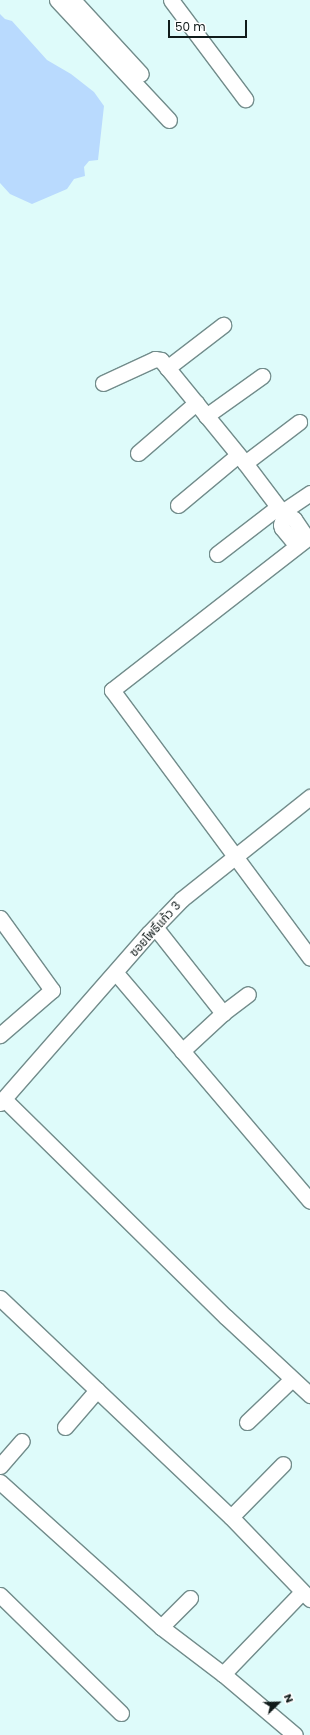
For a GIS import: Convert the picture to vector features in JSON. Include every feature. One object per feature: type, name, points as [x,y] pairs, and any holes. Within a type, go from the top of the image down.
[{"type":"street","points":[[56,0],[169,120]]},
{"type":"street","points":[[73,0],[141,74]]},
{"type":"street","points":[[171,0],[245,99]]},
{"type":"street","points":[[167,368],[223,325]]},
{"type":"street","points":[[103,383],[155,359],[161,360],[242,459],[281,512],[294,519],[305,540],[112,690],[310,958]]},
{"type":"street","points":[[206,416],[262,376]]},
{"type":"street","points":[[138,453],[196,404]]},
{"type":"street","points":[[178,505],[242,459],[299,422]]},
{"type":"street","points":[[217,554],[310,493]]},
{"type":"street","name":"ซอยโพธิ์แก้ว 3","points":[[2,1101],[155,927],[182,899],[234,856],[310,797]]},
{"type":"street","points":[[0,918],[52,990],[0,1035]]},
{"type":"street","points":[[155,927],[223,1013]]},
{"type":"street","points":[[116,973],[310,1201]]},
{"type":"street","points":[[182,1051],[223,1013],[248,994]]},
{"type":"street","points":[[2,1101],[220,1312],[310,1395]]},
{"type":"street","points":[[0,1298],[230,1517],[306,1596],[223,1674]]},
{"type":"street","points":[[247,1422],[292,1379]]},
{"type":"street","points":[[65,1427],[97,1390]]},
{"type":"street","points":[[0,1466],[22,1441]]},
{"type":"street","points":[[230,1517],[283,1464]]},
{"type":"street","points":[[0,1482],[161,1627],[223,1674],[295,1735]]},
{"type":"street","points":[[0,1595],[122,1713]]},
{"type":"street","points":[[161,1627],[190,1598]]},
{"type":"water","points":[[0,14],[5,19],[12,21],[47,60],[71,74],[94,92],[104,106],[98,160],[89,161],[84,167],[85,176],[74,179],[67,189],[32,204],[10,194],[0,183]]}]
